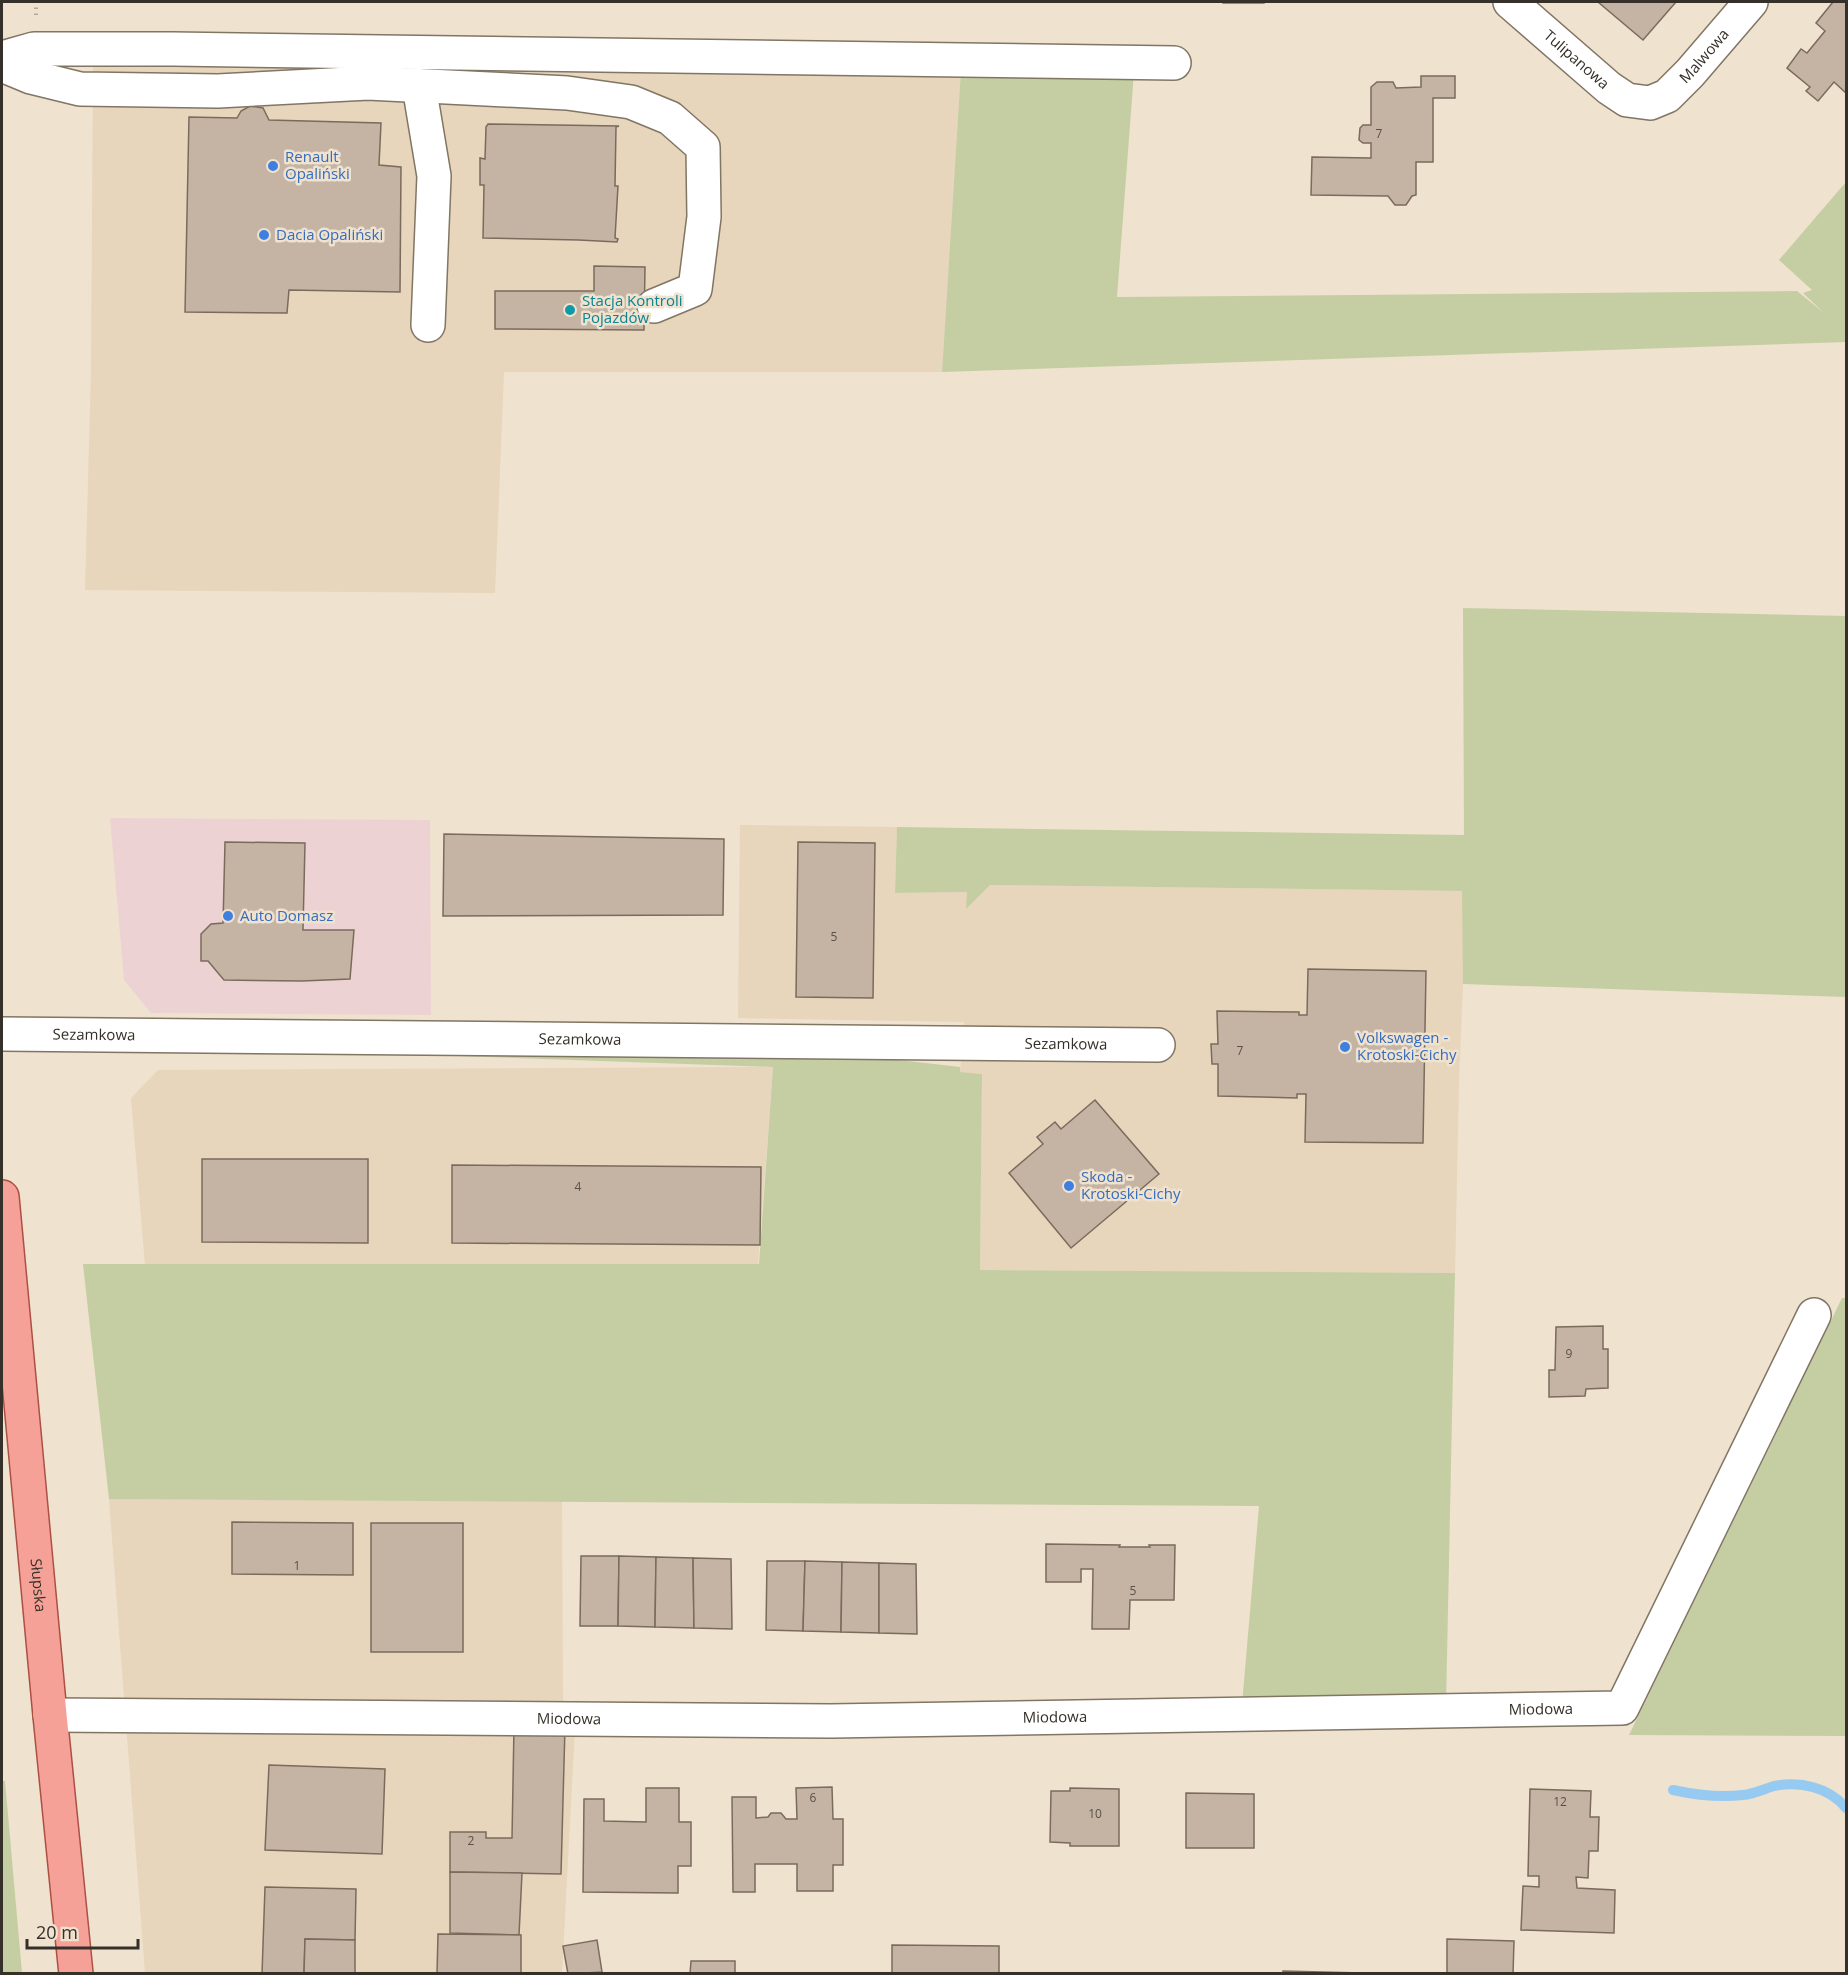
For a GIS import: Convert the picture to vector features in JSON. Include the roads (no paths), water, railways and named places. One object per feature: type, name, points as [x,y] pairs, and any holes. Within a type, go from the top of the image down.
[{"type":"main road","name":"Słupska","points":[[2,1197],[76,1974]]},
{"type":"street","name":"Tulipanowa","points":[[1510,2],[1609,88],[1627,100],[1650,103]]},
{"type":"street","name":"Malwowa","points":[[1650,103],[1668,96],[1750,2]]},
{"type":"street","points":[[2,58],[34,49],[161,48],[1174,63]]},
{"type":"street","points":[[2,65],[32,77],[80,88],[218,91],[368,83],[567,93],[631,102],[670,118],[704,147],[704,218],[695,289],[654,306]]},
{"type":"street","points":[[419,86],[434,176],[428,325]]},
{"type":"street","name":"Sezamkowa","points":[[2,1034],[1158,1045]]},
{"type":"street","name":"Miodowa","points":[[50,1715],[831,1721],[1622,1708],[1814,1315]]},
{"type":"waterway","points":[[1673,1790],[1699,1795],[1725,1796],[1755,1793],[1774,1786],[1804,1785],[1823,1790],[1846,1808]]},
{"type":"place","name":"Renault Opaliński","points":[[273,166]]},
{"type":"place","name":"Dacia Opaliński","points":[[264,235]]},
{"type":"place","name":"Stacja Kontroli Pojazdów","points":[[570,310]]},
{"type":"place","name":"Auto Domasz","points":[[228,916]]},
{"type":"place","name":"Volkswagen - Krotoski-Cichy","points":[[1345,1047]]},
{"type":"place","name":"Skoda - Krotoski-Cichy","points":[[1069,1186]]}]
